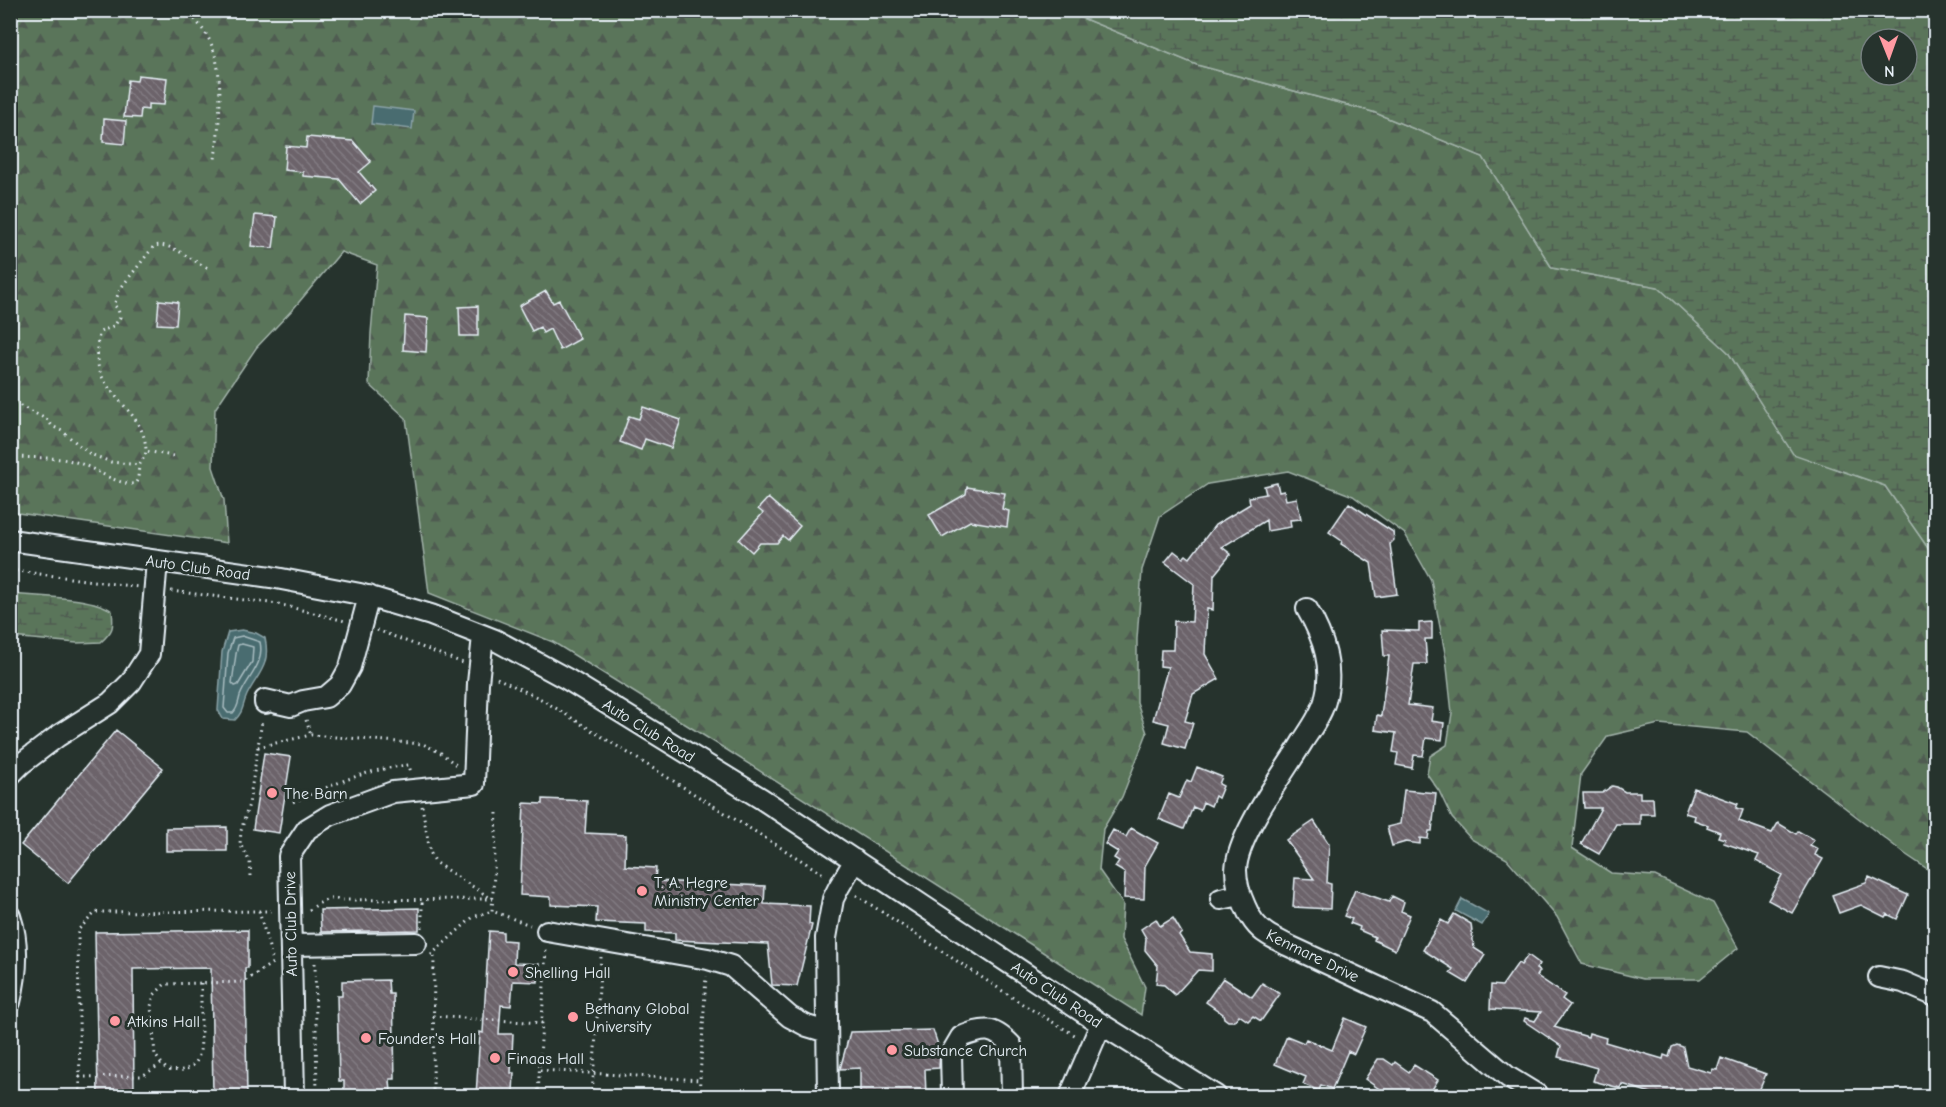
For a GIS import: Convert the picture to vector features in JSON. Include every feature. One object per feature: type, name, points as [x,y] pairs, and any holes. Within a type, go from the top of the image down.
[{"type":"street","name":"Auto Club Road","points":[[10,540],[272,577],[369,596],[431,615],[483,636],[567,679],[762,799],[1101,1024],[1216,1096]]},
{"type":"street","points":[[10,775],[58,736],[110,703],[131,682],[149,654],[157,561]]},
{"type":"street","points":[[265,703],[265,700],[291,706],[303,701],[326,697],[340,685],[350,667],[369,596]]},
{"type":"street","name":"Kenmare Drive","points":[[1307,609],[1320,631],[1327,654],[1329,678],[1325,702],[1240,848],[1230,897],[1265,933],[1432,1012],[1508,1077],[1539,1096]]},
{"type":"street","name":"Auto Club Drive","points":[[294,1096],[282,959],[290,911],[288,856],[306,829],[330,815],[419,781],[474,784],[479,670],[483,636]]},
{"type":"street","points":[[828,1096],[826,938],[833,899],[855,860]]},
{"type":"street","points":[[10,916],[15,929],[16,979],[10,1002]]},
{"type":"street","points":[[547,931],[708,959],[731,966],[790,1017],[807,1026],[827,1032]]},
{"type":"street","points":[[282,959],[426,951]]},
{"type":"street","points":[[1879,977],[1903,982],[1935,996]]},
{"type":"street","points":[[1070,1096],[1101,1024]]},
{"type":"street","points":[[952,1096],[951,1054],[961,1037],[982,1030],[999,1033],[1011,1046],[1012,1096]]},
{"type":"path","points":[[187,10],[206,34],[216,64],[219,85],[215,159]]},
{"type":"path","points":[[10,456],[70,460],[90,466],[116,480],[135,484],[139,478],[140,465],[145,459],[146,439],[131,411],[110,391],[101,377],[98,358],[100,332],[115,325],[120,317],[114,305],[117,294],[154,246],[169,245],[210,269]]},
{"type":"path","points":[[10,399],[48,420],[52,426],[62,431],[90,454],[111,462],[140,465]]},
{"type":"path","points":[[146,451],[173,456]]},
{"type":"path","points":[[10,570],[97,583],[278,604],[382,632],[479,670],[541,699],[840,885],[1024,1005],[1072,1032],[1091,1047]]},
{"type":"path","points":[[251,876],[250,862],[240,844],[241,831],[249,804],[265,703]]},
{"type":"path","points":[[258,747],[311,735],[423,744],[441,753],[456,765]]},
{"type":"path","points":[[449,770],[456,765],[460,756]]},
{"type":"path","points":[[293,802],[352,776],[409,765],[411,773],[419,781],[430,852],[436,863],[493,899]]},
{"type":"path","points":[[492,911],[497,813]]},
{"type":"path","points":[[80,1096],[78,930],[96,912],[290,911],[301,915],[327,898],[340,900],[493,899]]},
{"type":"path","points":[[422,900],[422,933],[434,1016],[433,1096]]},
{"type":"path","points":[[201,983],[201,1052],[196,1063],[187,1069],[167,1070],[154,1055],[152,1006],[154,995],[165,984],[201,983],[244,982],[282,959],[259,911]]},
{"type":"path","points":[[426,951],[473,916],[492,911],[547,931],[538,1096]]},
{"type":"path","points":[[592,1096],[602,940]]},
{"type":"path","points":[[699,1096],[708,959]]},
{"type":"path","points":[[315,960],[317,1096]]},
{"type":"path","points":[[434,1016],[542,1023]]},
{"type":"path","points":[[79,1077],[142,1076],[161,1064]]},
{"type":"path","points":[[539,1070],[700,1080]]},
{"type":"green space","points":[[11,11],[1065,11],[1197,65],[1373,112],[1483,157],[1552,268],[1658,287],[1728,352],[1793,453],[1885,486],[1935,558],[1935,874],[1905,854],[1747,732],[1659,724],[1608,736],[1581,774],[1572,848],[1611,873],[1655,876],[1713,903],[1738,948],[1700,979],[1643,979],[1582,964],[1557,917],[1507,859],[1471,839],[1452,818],[1439,791],[1427,774],[1430,756],[1447,745],[1452,713],[1446,658],[1431,580],[1405,534],[1353,496],[1288,471],[1208,484],[1160,516],[1142,570],[1137,639],[1137,703],[1147,733],[1122,797],[1103,829],[1099,870],[1123,904],[1121,939],[1145,987],[1141,1015],[727,750],[553,642],[429,593],[406,418],[369,384],[377,265],[341,252],[294,308],[256,348],[215,409],[213,467],[224,500],[227,543],[11,512]]},
{"type":"green space","points":[[1065,11],[1935,11],[1935,558],[1885,486],[1793,454],[1728,352],[1658,287],[1552,268],[1483,157],[1373,112],[1197,65]]},
{"type":"green space","points":[[11,594],[64,598],[103,606],[112,611],[112,629],[101,642],[77,643],[11,637]]},
{"type":"water","points":[[373,106],[414,111],[412,129],[371,124]]},
{"type":"water","points":[[242,630],[265,638],[265,663],[238,717],[235,720],[223,719],[218,710],[222,652],[228,632]]},
{"type":"water","points":[[1462,899],[1489,914],[1482,925],[1456,911]]},
{"type":"building","points":[[138,75],[167,78],[164,105],[148,104],[148,110],[141,109],[140,118],[124,117],[128,80],[137,81]]},
{"type":"building","points":[[104,119],[126,121],[124,144],[103,142]]},
{"type":"building","points":[[307,137],[353,141],[371,162],[359,172],[375,191],[360,204],[339,179],[303,176],[303,172],[284,170],[286,146],[306,148]]},
{"type":"building","points":[[255,215],[277,217],[273,248],[251,246]]},
{"type":"building","points":[[546,291],[553,303],[559,300],[580,339],[560,350],[550,329],[543,333],[540,327],[532,331],[519,306]]},
{"type":"building","points":[[159,300],[178,302],[176,325],[157,324]]},
{"type":"building","points":[[478,306],[478,336],[460,336],[459,307]]},
{"type":"building","points":[[405,316],[428,318],[426,352],[403,350]]},
{"type":"building","points":[[643,407],[681,420],[671,448],[645,439],[641,450],[620,442],[629,416],[639,419]]},
{"type":"building","points":[[1277,483],[1279,492],[1284,491],[1286,500],[1297,498],[1301,519],[1290,520],[1291,527],[1267,531],[1266,520],[1222,547],[1231,554],[1214,575],[1213,610],[1207,609],[1205,654],[1219,679],[1193,694],[1185,721],[1193,723],[1185,749],[1164,743],[1169,724],[1153,720],[1168,667],[1160,666],[1161,650],[1173,650],[1174,621],[1192,622],[1194,584],[1165,562],[1174,551],[1183,558],[1186,555],[1190,558],[1215,525],[1250,504],[1249,497],[1266,494],[1264,486]]},
{"type":"building","points":[[967,487],[1005,493],[1002,509],[1009,511],[1007,527],[970,521],[942,537],[929,515],[966,494]]},
{"type":"building","points":[[768,498],[800,526],[788,540],[783,536],[777,543],[760,543],[752,552],[739,540],[763,513],[758,509]]},
{"type":"building","points":[[1349,503],[1393,532],[1394,540],[1390,544],[1397,594],[1376,597],[1371,563],[1341,544],[1342,541],[1329,532]]},
{"type":"building","points":[[1432,622],[1432,639],[1425,639],[1427,664],[1414,664],[1408,705],[1433,708],[1431,721],[1444,723],[1442,740],[1426,738],[1423,756],[1414,755],[1412,768],[1396,765],[1398,753],[1393,752],[1396,733],[1375,730],[1377,715],[1381,716],[1389,656],[1384,656],[1382,630],[1419,631],[1419,623]]},
{"type":"building","points":[[116,730],[163,768],[68,883],[21,845]]},
{"type":"building","name":"The Barn","points":[[264,753],[291,757],[279,833],[253,829]]},
{"type":"building","points":[[1197,767],[1222,777],[1219,784],[1223,786],[1218,798],[1215,796],[1211,806],[1203,802],[1200,810],[1193,807],[1184,829],[1159,819],[1169,794],[1179,798],[1187,780],[1191,782]]},
{"type":"building","points":[[1612,786],[1625,792],[1640,792],[1640,798],[1653,798],[1654,814],[1640,814],[1640,824],[1616,824],[1599,854],[1581,844],[1601,808],[1584,808],[1583,793],[1602,793]]},
{"type":"building","points":[[1694,788],[1738,804],[1736,808],[1743,810],[1739,821],[1772,833],[1778,823],[1796,834],[1798,831],[1814,840],[1810,845],[1818,849],[1815,855],[1823,859],[1792,913],[1768,900],[1782,875],[1756,861],[1759,855],[1724,843],[1725,839],[1718,837],[1720,832],[1694,820],[1695,816],[1685,813]]},
{"type":"building","points":[[1404,790],[1436,793],[1432,831],[1429,831],[1428,839],[1420,838],[1420,844],[1406,842],[1392,846],[1387,827],[1400,824]]},
{"type":"building","name":"T. A. Hegre Ministry Center","points":[[543,799],[587,801],[585,833],[626,835],[625,866],[656,868],[655,881],[765,886],[764,904],[810,906],[809,924],[812,925],[797,986],[772,985],[768,944],[675,940],[675,933],[646,932],[646,924],[596,922],[597,907],[551,905],[551,897],[520,895],[524,803],[543,804]]},
{"type":"building","points":[[1314,821],[1329,844],[1327,883],[1331,884],[1330,909],[1293,907],[1295,878],[1314,879],[1286,840]]},
{"type":"building","points":[[227,827],[227,851],[166,851],[166,828]]},
{"type":"building","points":[[1131,828],[1158,843],[1145,866],[1144,899],[1124,898],[1125,873],[1115,867],[1119,861],[1114,858],[1118,852],[1105,844],[1113,830],[1126,837]]},
{"type":"building","points":[[1869,877],[1908,895],[1897,919],[1887,914],[1885,917],[1861,905],[1839,913],[1832,895],[1866,883]]},
{"type":"building","points":[[1355,890],[1389,902],[1392,896],[1404,902],[1401,911],[1410,915],[1395,950],[1359,930],[1360,927],[1350,923],[1352,919],[1344,916]]},
{"type":"building","points":[[419,908],[419,930],[321,932],[320,910]]},
{"type":"building","points":[[1454,914],[1471,924],[1474,948],[1485,955],[1467,983],[1450,973],[1453,969],[1423,950],[1441,920],[1448,924]]},
{"type":"building","points":[[1173,918],[1182,933],[1179,935],[1190,952],[1212,954],[1212,971],[1198,970],[1175,995],[1164,985],[1156,984],[1158,966],[1145,950],[1146,938],[1141,929],[1156,919],[1160,926]]},
{"type":"building","name":"Atkins Hall","points":[[248,930],[248,968],[245,968],[247,1096],[213,1096],[211,968],[133,969],[134,1096],[98,1096],[95,932]]},
{"type":"building","points":[[489,931],[503,932],[503,940],[515,941],[514,963],[539,964],[538,982],[513,981],[511,1006],[501,1005],[499,1034],[513,1034],[511,1073],[514,1073],[513,1092],[508,1092],[508,1096],[476,1096],[480,1032],[483,1033]]},
{"type":"building","points":[[1528,955],[1540,964],[1536,969],[1540,971],[1537,976],[1565,995],[1562,999],[1570,1005],[1554,1027],[1588,1037],[1589,1033],[1606,1038],[1605,1042],[1663,1059],[1664,1055],[1669,1057],[1672,1047],[1677,1045],[1683,1047],[1687,1066],[1711,1073],[1713,1069],[1717,1070],[1721,1058],[1766,1074],[1757,1096],[1710,1096],[1691,1090],[1689,1096],[1660,1096],[1622,1084],[1620,1088],[1593,1081],[1597,1068],[1558,1057],[1561,1046],[1524,1021],[1525,1018],[1535,1021],[1541,1012],[1490,1009],[1491,985],[1502,986],[1518,963],[1521,965]]},
{"type":"building","points":[[1223,978],[1252,997],[1262,983],[1280,994],[1261,1021],[1253,1016],[1248,1021],[1239,1015],[1234,1021],[1228,1021],[1223,1014],[1206,1002]]},
{"type":"building","name":"Founder's Hall","points":[[388,980],[389,994],[393,994],[395,1079],[390,1079],[391,1093],[344,1094],[344,1081],[339,1081],[337,996],[342,996],[342,981]]},
{"type":"building","points":[[1345,1018],[1366,1027],[1354,1054],[1348,1051],[1332,1089],[1321,1085],[1319,1091],[1303,1084],[1306,1077],[1275,1064],[1287,1036],[1304,1043],[1306,1039],[1332,1050]]},
{"type":"building","name":"Substance Church","points":[[933,1030],[940,1051],[939,1068],[925,1069],[926,1096],[860,1096],[860,1068],[840,1069],[850,1032]]},
{"type":"building","points":[[1378,1059],[1384,1059],[1393,1065],[1395,1062],[1409,1072],[1414,1065],[1438,1080],[1428,1096],[1379,1096],[1382,1091],[1365,1079]]},
{"type":"place","name":"The Barn","points":[[272,793]]},
{"type":"place","name":"T. A. Hegre Ministry Center","points":[[642,891]]},
{"type":"place","name":"Shelling Hall","points":[[513,972]]},
{"type":"place","name":"Bethany Global University","points":[[573,1017]]},
{"type":"place","name":"Atkins Hall","points":[[115,1021]]},
{"type":"place","name":"Founder's Hall","points":[[366,1038]]},
{"type":"place","name":"Substance Church","points":[[892,1050]]},
{"type":"place","name":"Finaas Hall","points":[[495,1058]]}]
